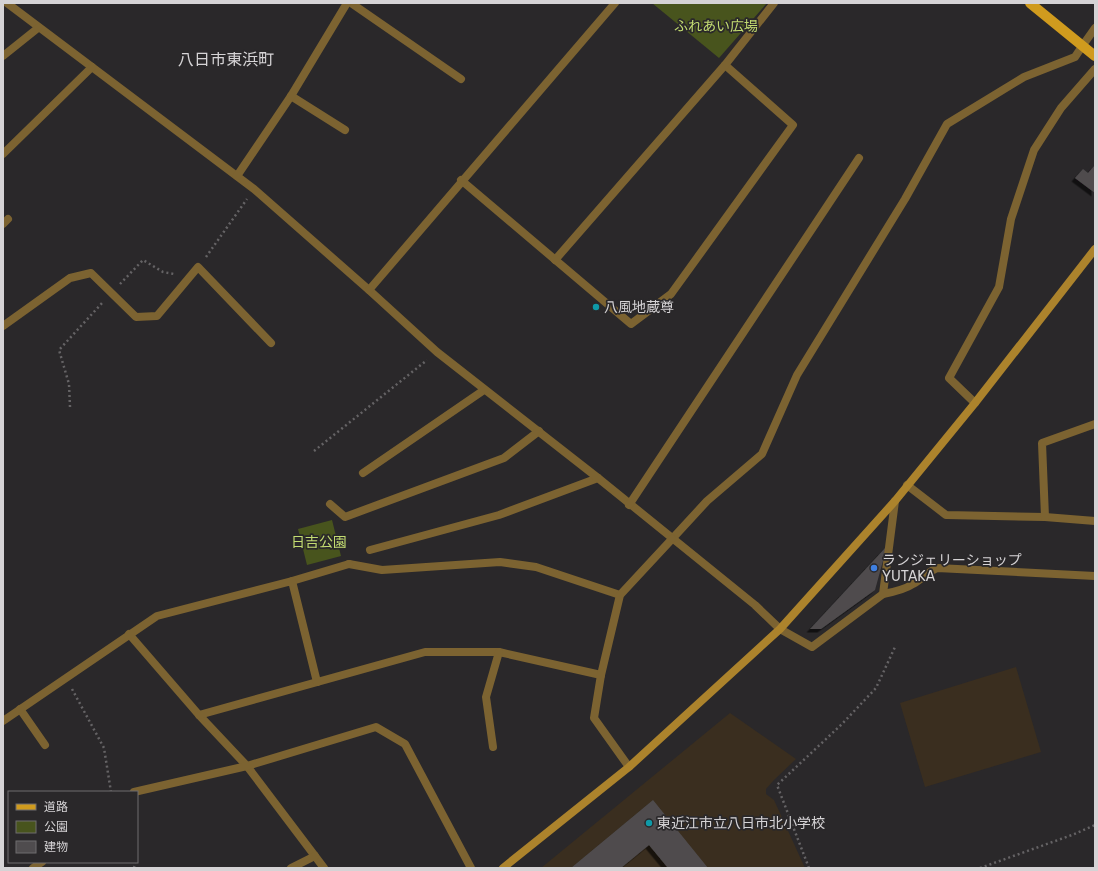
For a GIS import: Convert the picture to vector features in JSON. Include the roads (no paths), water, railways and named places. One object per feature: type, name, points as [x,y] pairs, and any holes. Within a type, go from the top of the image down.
[{"type":"main road","points":[[1030,3],[1095,56]]},
{"type":"street","points":[[7,3],[38,28],[254,189],[437,352],[598,478],[755,605],[780,629],[812,647],[883,594],[902,590],[914,584],[925,574],[936,568],[1095,576]]},
{"type":"street","points":[[237,176],[291,96],[347,3]]},
{"type":"street","points":[[351,3],[462,79]]},
{"type":"street","points":[[369,290],[461,180],[615,3]]},
{"type":"street","points":[[555,260],[725,65],[774,3]]},
{"type":"street","points":[[3,56],[38,28]]},
{"type":"street","points":[[629,767],[594,718],[601,675],[620,595],[707,501],[762,454],[797,375],[905,199],[947,124],[1024,77],[1075,57],[1095,28]]},
{"type":"street","points":[[461,180],[631,324],[671,294],[793,125],[725,65]]},
{"type":"street","points":[[3,154],[92,67]]},
{"type":"street","points":[[975,403],[949,378],[1000,287],[1011,219],[1034,150],[1061,108],[1095,69]]},
{"type":"street","points":[[291,96],[345,130]]},
{"type":"street","points":[[629,504],[859,158]]},
{"type":"street","points":[[503,868],[629,767],[780,629],[895,501],[975,403],[1095,249]]},
{"type":"street","points":[[3,326],[70,278],[91,273],[136,317],[157,316],[198,267],[271,343]]},
{"type":"street","points":[[363,473],[484,390]]},
{"type":"street","points":[[1045,517],[1042,443],[1095,424]]},
{"type":"street","points":[[330,504],[345,517],[504,458],[539,431]]},
{"type":"street","points":[[370,550],[499,515],[598,478]]},
{"type":"street","points":[[907,485],[946,515],[1045,517],[1095,521]]},
{"type":"street","points":[[883,594],[895,501]]},
{"type":"street","points":[[3,721],[157,616],[349,564],[382,570],[500,562],[536,567],[620,595]]},
{"type":"street","points":[[292,580],[317,682]]},
{"type":"street","points":[[129,634],[199,715],[247,766],[324,868]]},
{"type":"street","points":[[199,715],[425,652],[499,652],[601,675]]},
{"type":"street","points":[[493,747],[486,697],[499,652]]},
{"type":"street","points":[[20,709],[45,745]]},
{"type":"street","points":[[138,791],[247,766],[376,727],[405,744],[471,868]]},
{"type":"street","points":[[291,868],[315,856]]},
{"type":"place","name":"八風地蔵尊","points":[[596,307]]},
{"type":"place","name":"ランジェリーショップ YUTAKA","points":[[874,568]]},
{"type":"place","name":"東近江市立八日市北小学校","points":[[649,823]]},
{"type":"district","name":"八日市東浜町","points":[[226,59]]},
{"type":"park label","name":"ふれあい広場","points":[[716,26]]},
{"type":"park label","name":"日吉公園","points":[[319,542]]}]
